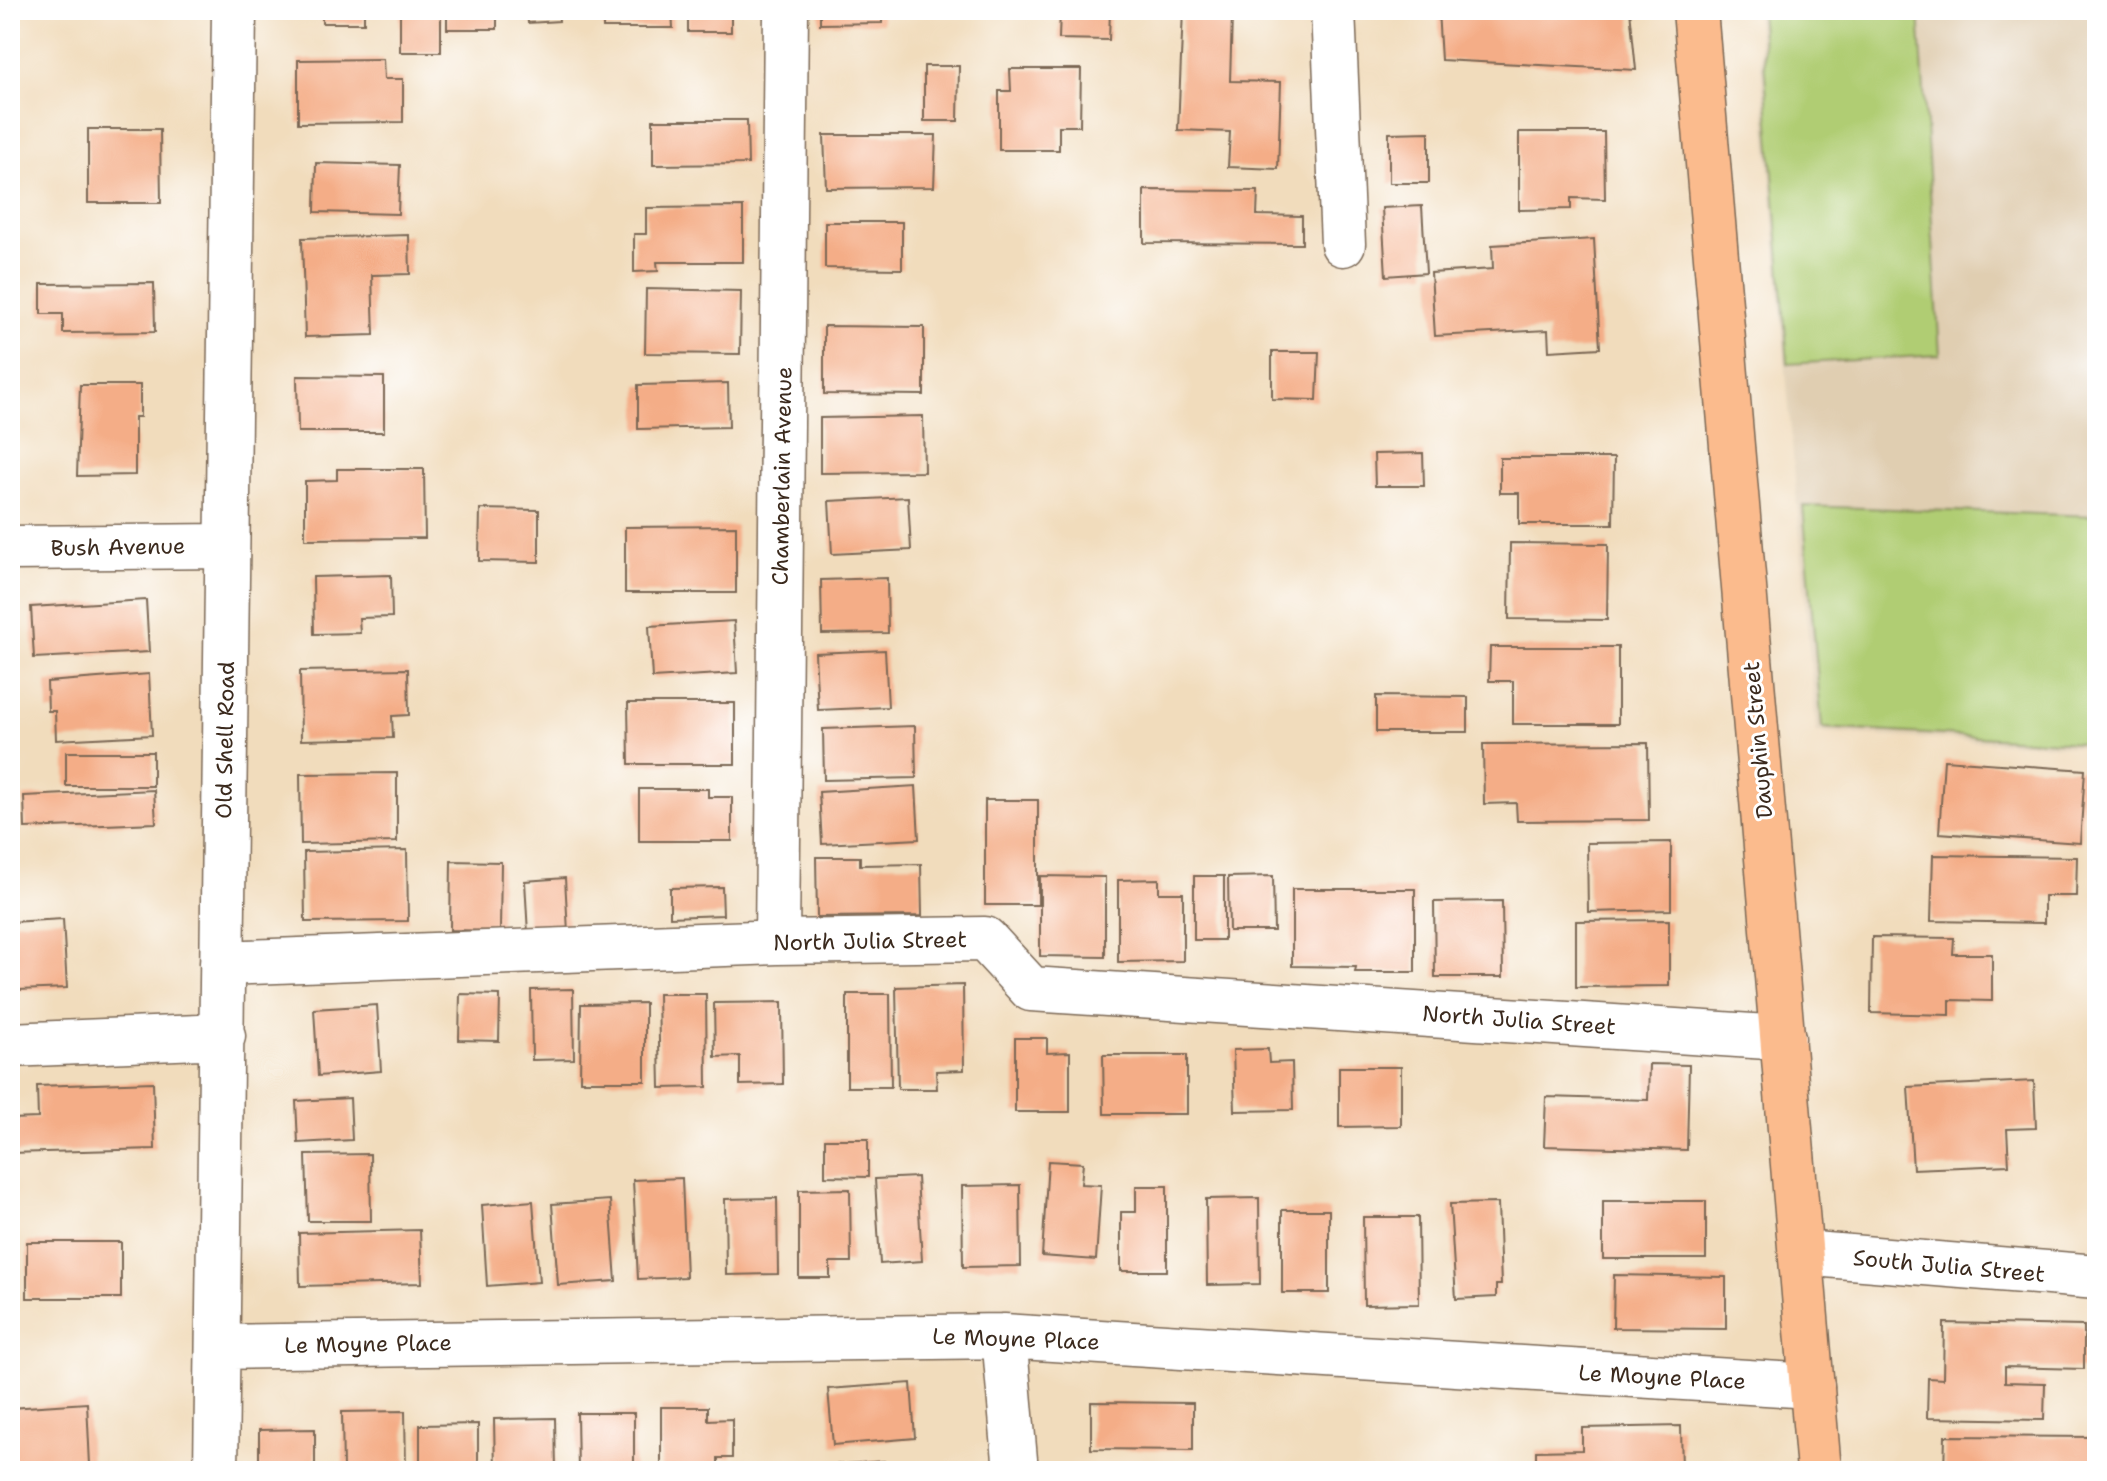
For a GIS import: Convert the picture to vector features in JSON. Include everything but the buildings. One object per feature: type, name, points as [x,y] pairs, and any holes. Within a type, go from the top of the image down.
[{"type":"main road","name":"Dauphin Street","points":[[1695,10],[1819,1471]]},
{"type":"street","name":"Old Shell Road","points":[[216,1471],[234,10]]},
{"type":"street","name":"Chamberlain Avenue","points":[[777,942],[786,10]]},
{"type":"street","points":[[1333,10],[1343,244]]},
{"type":"street","name":"Bush Avenue","points":[[10,548],[226,546]]},
{"type":"street","name":"North Julia Street","points":[[222,963],[777,942],[985,939],[1031,989],[1783,1038]]},
{"type":"street","points":[[10,1045],[223,1036]]},
{"type":"street","name":"South Julia Street","points":[[1801,1253],[2097,1277]]},
{"type":"street","points":[[1004,1336],[1016,1471]]},
{"type":"street","name":"Le Moyne Place","points":[[218,1347],[1004,1336],[1812,1386]]},
{"type":"shaded area","points":[[1756,10],[2097,10],[2097,748],[1816,733]]},
{"type":"green space","points":[[1760,10],[1919,10],[1940,355],[1788,364]]},
{"type":"green space","points":[[1803,506],[2097,516],[2097,744],[1822,728]]}]
